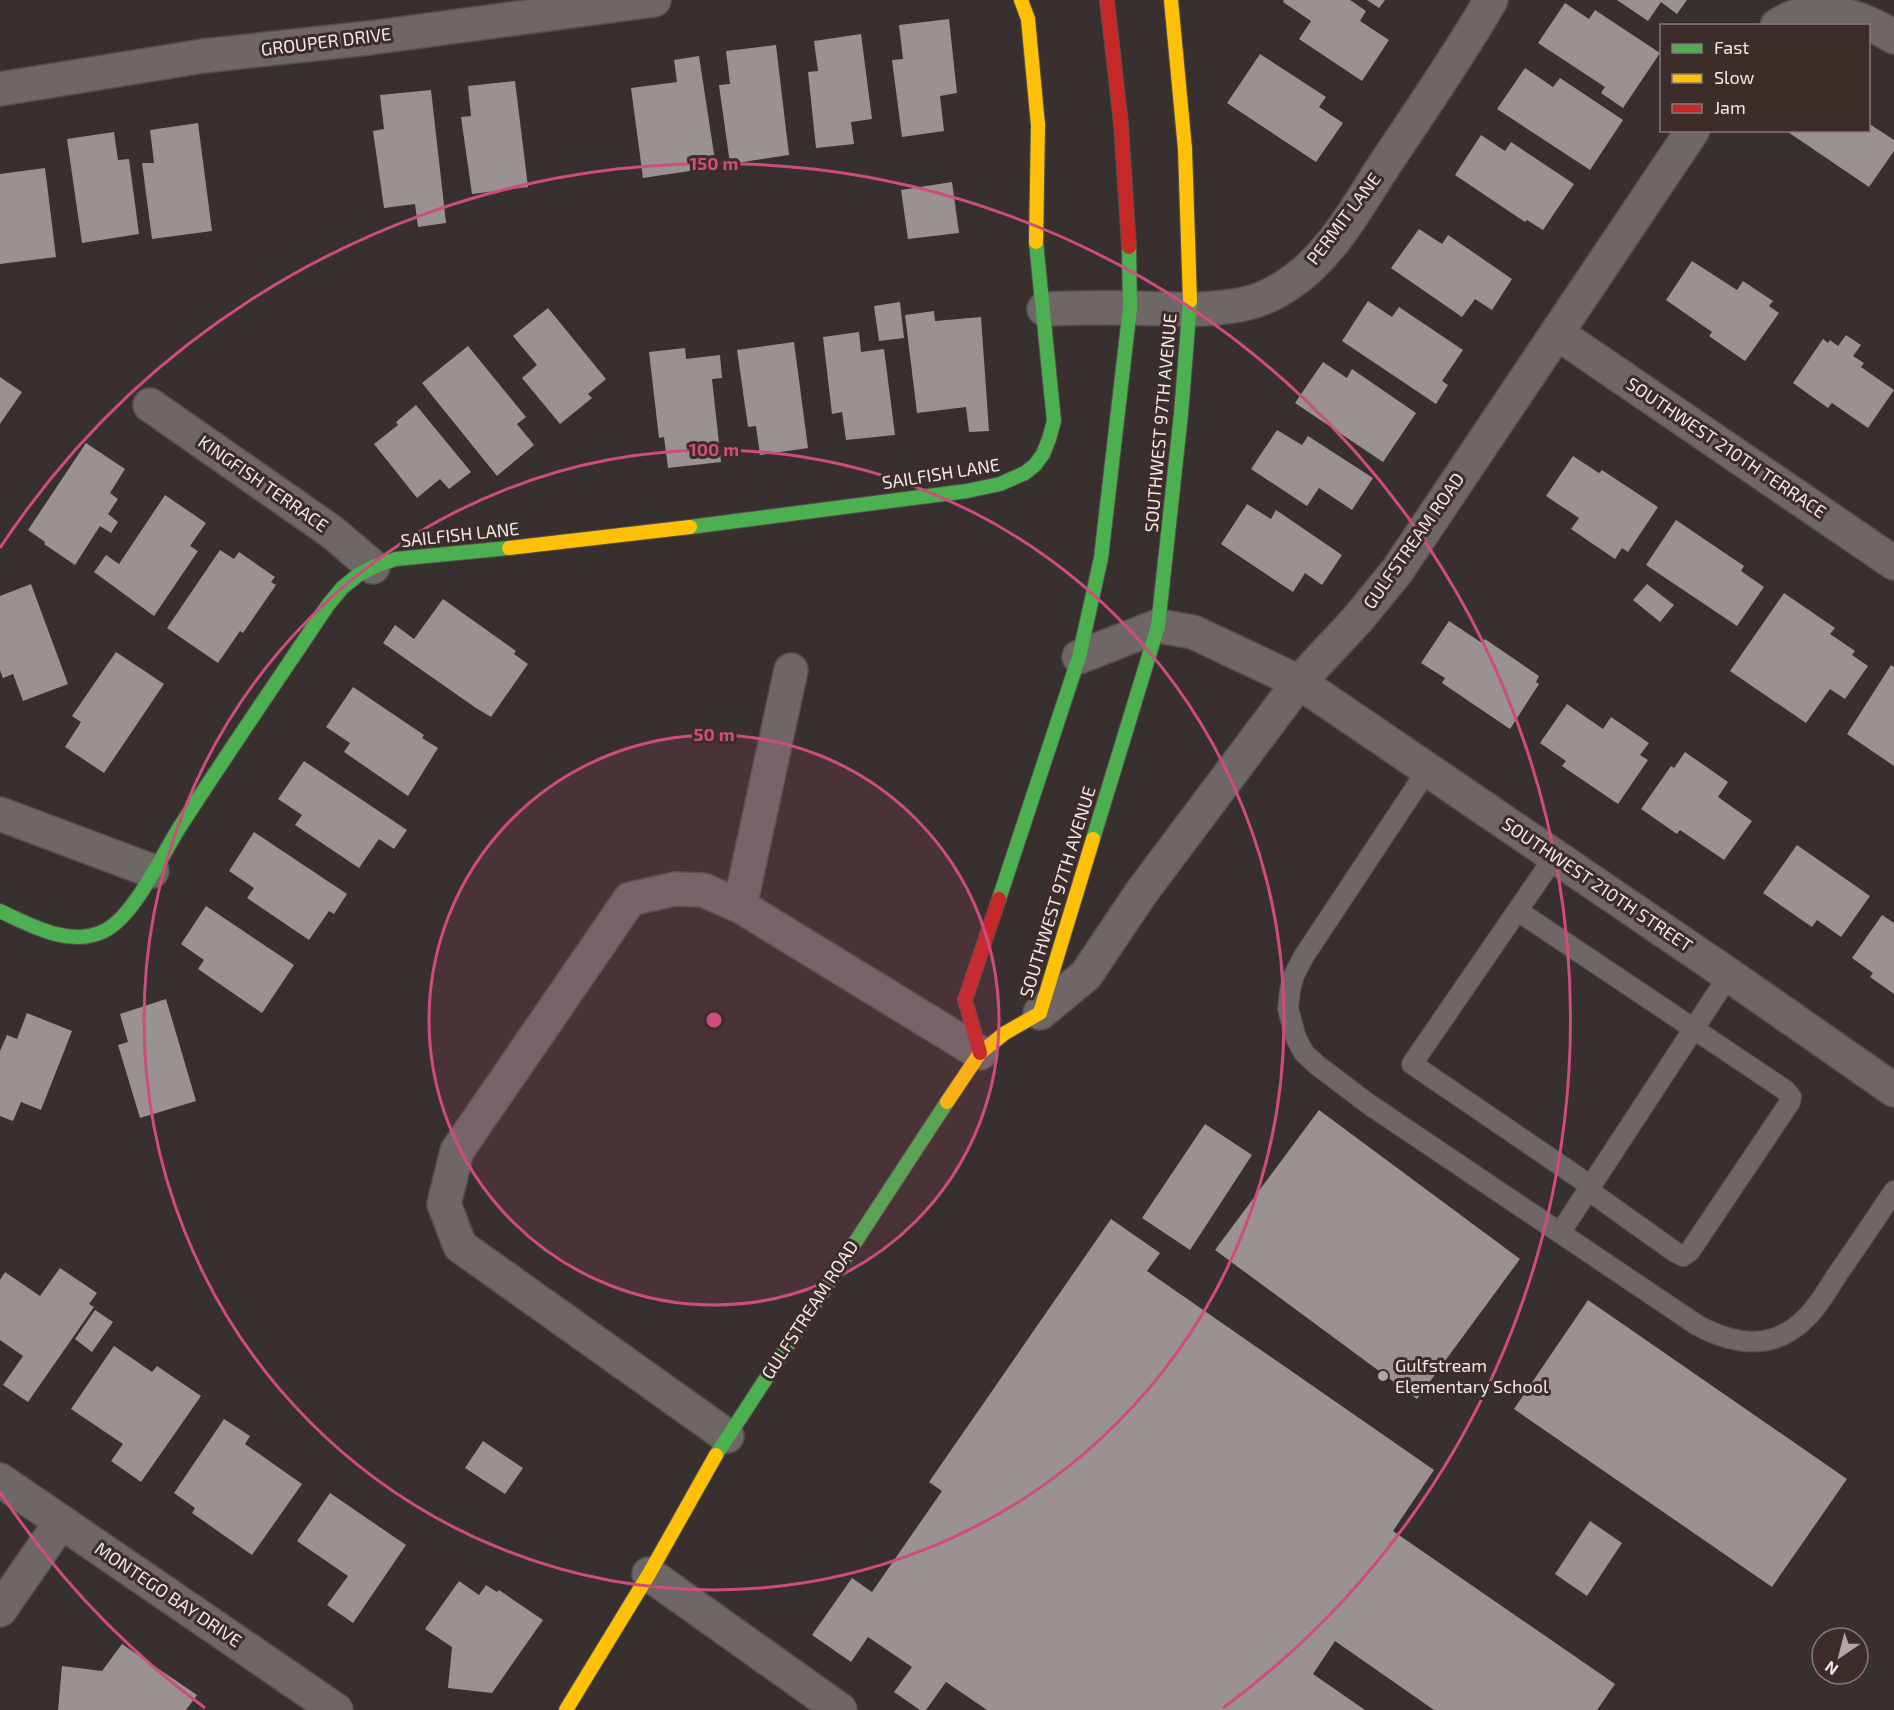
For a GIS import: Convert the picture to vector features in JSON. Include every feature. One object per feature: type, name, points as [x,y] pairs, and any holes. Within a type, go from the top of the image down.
[{"type":"street","name":"GROUPER DRIVE","points":[[0,89],[203,57],[369,38],[654,0]]},
{"type":"street","points":[[1021,0],[1028,19],[1037,114],[1036,246],[1044,309]]},
{"type":"street","points":[[980,1053],[965,1000],[1079,657],[1101,558],[1131,308],[1121,136],[1107,0]]},
{"type":"street","name":"SOUTHWEST 97TH AVENUE","points":[[980,1053],[1005,1033],[1040,1013],[1158,626],[1190,310],[1185,149],[1171,0]]},
{"type":"street","name":"PERMIT LANE","points":[[1044,309],[1190,310],[1246,304],[1275,292],[1311,267],[1350,217],[1452,64],[1491,0]]},
{"type":"street","points":[[1780,24],[1795,15],[1811,11],[1842,13],[1858,17],[1894,37]]},
{"type":"street","name":"GULFSTREAM ROAD","points":[[1040,1013],[1086,975],[1141,893],[1299,682],[1358,620],[1397,571],[1692,132]]},
{"type":"street","name":"SAILFISH LANE","points":[[0,911],[59,935],[80,937],[105,931],[126,912],[328,605],[350,582],[373,567],[404,558],[637,534],[968,491],[1005,484],[1026,474],[1036,464],[1051,435],[1054,421],[1044,309]]},
{"type":"street","name":"SOUTHWEST 210TH TERRACE","points":[[1557,333],[1894,563]]},
{"type":"street","name":"KINGFISH TERRACE","points":[[150,405],[332,532],[373,567]]},
{"type":"street","points":[[1079,657],[1158,626]]},
{"type":"street","name":"SOUTHWEST 210TH STREET","points":[[1158,626],[1193,632],[1299,682],[1894,1089]]},
{"type":"street","points":[[740,906],[791,670]]},
{"type":"street","points":[[0,814],[152,871]]},
{"type":"street","points":[[727,1436],[460,1246],[444,1204],[457,1151],[630,899],[675,889],[703,890],[740,906],[980,1053]]},
{"type":"street","name":"GULFSTREAM ROAD","points":[[566,1710],[649,1574],[727,1436],[980,1053]]},
{"type":"street","name":"MONTEGO BAY DRIVE","points":[[0,1480],[336,1710]]},
{"type":"street","points":[[0,1610],[61,1522]]},
{"type":"street","points":[[649,1574],[840,1710]]},
{"type":"lane","points":[[1428,769],[1304,956],[1294,975],[1288,1009],[1292,1025],[1304,1053],[1330,1077],[1697,1325],[1728,1340],[1757,1342],[1783,1335],[1797,1327],[1809,1316],[1894,1191]]},
{"type":"lane","points":[[1518,911],[1785,1090],[1791,1097],[1790,1102],[1690,1251],[1683,1256],[1412,1064],[1556,856]]},
{"type":"lane","points":[[1560,1233],[1729,975]]},
{"type":"building","points":[[1284,0],[1350,0],[1366,11],[1360,21],[1389,40],[1362,81],[1299,39],[1311,21],[1283,2]]},
{"type":"building","points":[[1367,0],[1385,0],[1379,8]]},
{"type":"building","points":[[1617,0],[1687,0],[1677,14],[1661,2],[1648,21]]},
{"type":"building","points":[[1565,3],[1589,19],[1595,10],[1660,53],[1623,108],[1601,93],[1605,87],[1538,43]]},
{"type":"building","points":[[949,19],[957,93],[940,96],[944,131],[902,137],[892,60],[903,59],[899,25]]},
{"type":"building","points":[[861,34],[872,119],[851,122],[854,144],[816,148],[808,72],[818,71],[814,41]]},
{"type":"building","points":[[776,45],[789,155],[730,164],[719,85],[730,84],[726,51]]},
{"type":"building","points":[[1260,54],[1326,97],[1319,107],[1343,123],[1316,162],[1227,103]]},
{"type":"building","points":[[699,56],[716,167],[643,178],[631,88],[677,82],[674,60]]},
{"type":"building","points":[[1525,68],[1553,87],[1560,78],[1623,120],[1590,170],[1497,109]]},
{"type":"building","points":[[515,81],[528,187],[472,194],[461,117],[471,116],[468,86]]},
{"type":"building","points":[[431,90],[446,223],[418,227],[415,204],[384,208],[373,131],[384,129],[380,95]]},
{"type":"building","points":[[198,123],[212,231],[152,239],[142,163],[154,163],[150,130]]},
{"type":"building","points":[[1870,124],[1894,140],[1894,151],[1869,187],[1788,132],[1870,132]]},
{"type":"building","points":[[114,132],[118,160],[129,159],[139,234],[82,243],[67,139]]},
{"type":"building","points":[[1481,135],[1505,151],[1511,142],[1574,184],[1543,230],[1527,220],[1525,222],[1455,175]]},
{"type":"building","points":[[45,168],[56,257],[0,264],[0,174]]},
{"type":"building","points":[[952,182],[959,233],[908,239],[901,190]]},
{"type":"building","points":[[1419,229],[1442,244],[1448,235],[1512,279],[1492,310],[1475,299],[1462,317],[1391,268]]},
{"type":"building","points":[[1692,261],[1737,290],[1743,281],[1773,301],[1769,306],[1779,313],[1745,361],[1709,336],[1712,332],[1666,300]]},
{"type":"building","points":[[1368,301],[1392,317],[1399,307],[1463,350],[1442,381],[1448,385],[1436,404],[1342,341]]},
{"type":"building","points":[[900,302],[904,338],[879,341],[874,306]]},
{"type":"building","points":[[548,308],[606,379],[588,394],[592,398],[560,424],[522,378],[537,365],[513,336]]},
{"type":"building","points":[[934,311],[935,321],[981,317],[989,431],[969,432],[966,407],[917,413],[905,315]]},
{"type":"building","points":[[859,332],[861,352],[884,349],[895,435],[846,440],[842,412],[832,414],[823,337]]},
{"type":"building","points":[[1846,335],[1861,345],[1853,356],[1864,363],[1861,367],[1894,390],[1868,428],[1832,403],[1828,408],[1793,383],[1823,339],[1828,343],[1830,340],[1838,346]]},
{"type":"building","points":[[794,342],[808,448],[760,455],[756,426],[748,427],[737,350]]},
{"type":"building","points":[[468,346],[526,417],[517,424],[534,445],[497,476],[422,383]]},
{"type":"building","points":[[685,348],[686,359],[720,355],[722,378],[712,379],[721,462],[668,468],[664,437],[659,438],[649,352]]},
{"type":"building","points":[[1323,362],[1347,378],[1352,369],[1416,413],[1383,462],[1295,403]]},
{"type":"building","points":[[0,377],[22,392],[0,424]]},
{"type":"building","points":[[416,405],[471,472],[449,489],[440,479],[417,498],[374,444],[398,425],[396,422]]},
{"type":"building","points":[[1277,430],[1302,445],[1308,436],[1373,478],[1352,510],[1319,488],[1307,506],[1251,469]]},
{"type":"building","points":[[86,443],[125,469],[110,493],[118,499],[108,514],[118,522],[111,533],[100,526],[75,565],[28,530]]},
{"type":"building","points":[[1573,456],[1599,473],[1602,470],[1658,507],[1628,552],[1622,548],[1615,559],[1571,529],[1579,518],[1546,496]]},
{"type":"building","points":[[165,495],[206,523],[190,546],[198,551],[154,616],[94,572],[106,555],[119,564]]},
{"type":"building","points":[[1247,504],[1271,519],[1276,510],[1342,555],[1322,585],[1305,573],[1293,592],[1221,544]]},
{"type":"building","points":[[1676,520],[1744,566],[1741,571],[1764,587],[1737,626],[1646,565]]},
{"type":"building","points":[[220,550],[234,559],[239,552],[275,577],[271,582],[276,585],[243,633],[240,631],[218,663],[167,628]]},
{"type":"building","points":[[31,584],[68,684],[23,701],[13,674],[3,678],[0,670],[0,596]]},
{"type":"building","points":[[1647,584],[1674,605],[1660,622],[1633,600]]},
{"type":"building","points":[[1784,593],[1835,628],[1830,634],[1855,651],[1852,655],[1868,666],[1845,699],[1830,689],[1806,723],[1730,671]]},
{"type":"building","points":[[443,599],[516,651],[514,654],[528,664],[491,717],[383,643],[395,625],[414,639]]},
{"type":"building","points":[[1449,621],[1482,643],[1485,639],[1539,676],[1536,682],[1539,684],[1510,729],[1442,683],[1445,678],[1421,663]]},
{"type":"building","points":[[116,652],[164,684],[104,773],[65,747],[81,722],[72,716]]},
{"type":"building","points":[[1891,665],[1894,667],[1894,766],[1847,734]]},
{"type":"building","points":[[353,687],[424,735],[422,738],[438,748],[408,796],[344,752],[350,743],[326,727]]},
{"type":"building","points":[[1567,704],[1603,729],[1611,717],[1649,743],[1640,755],[1648,760],[1618,804],[1562,766],[1566,761],[1540,743]]},
{"type":"building","points":[[1685,752],[1728,782],[1718,797],[1752,821],[1724,860],[1680,830],[1677,834],[1641,809],[1671,766],[1674,768]]},
{"type":"building","points":[[304,761],[407,830],[394,849],[379,839],[359,868],[295,825],[302,815],[278,799]]},
{"type":"building","points":[[254,832],[347,894],[334,914],[329,911],[309,940],[247,898],[254,888],[229,871]]},
{"type":"building","points":[[1797,845],[1870,896],[1841,937],[1817,920],[1812,927],[1763,893]]},
{"type":"building","points":[[206,906],[294,965],[262,1013],[198,969],[204,960],[181,944]]},
{"type":"building","points":[[1882,915],[1894,923],[1894,994],[1870,977],[1873,973],[1852,958]]},
{"type":"building","points":[[166,999],[196,1101],[140,1118],[118,1045],[128,1042],[120,1014]]},
{"type":"building","points":[[27,1013],[72,1031],[41,1110],[21,1102],[13,1121],[0,1116],[0,1051],[7,1035],[17,1039]]},
{"type":"building","points":[[1319,1110],[1520,1259],[1417,1399],[1215,1250]]},
{"type":"building","points":[[1205,1124],[1252,1155],[1190,1250],[1142,1218]]},
{"type":"building","points":[[1111,1219],[1160,1253],[1147,1271],[1434,1470],[1393,1531],[1615,1684],[1597,1710],[1434,1710],[1335,1641],[1313,1674],[1365,1710],[987,1710],[946,1682],[926,1710],[920,1710],[894,1692],[912,1667],[868,1637],[851,1662],[812,1635],[852,1578],[872,1592],[942,1491],[929,1482]]},
{"type":"building","points":[[60,1268],[97,1293],[89,1304],[94,1307],[28,1402],[3,1385],[23,1356],[0,1340],[0,1280],[5,1272],[40,1296]]},
{"type":"building","points":[[1588,1300],[1847,1479],[1772,1587],[1514,1409]]},
{"type":"building","points":[[95,1310],[113,1322],[92,1352],[75,1339]]},
{"type":"building","points":[[114,1346],[152,1372],[157,1366],[201,1396],[141,1482],[111,1461],[123,1444],[71,1409]]},
{"type":"building","points":[[224,1419],[250,1436],[245,1444],[302,1484],[252,1555],[192,1513],[195,1508],[174,1493]]},
{"type":"building","points":[[483,1441],[523,1468],[505,1494],[465,1468]]},
{"type":"building","points":[[330,1493],[406,1545],[353,1623],[327,1605],[348,1576],[297,1541]]},
{"type":"building","points":[[1590,1521],[1622,1543],[1587,1596],[1555,1574]]},
{"type":"building","points":[[459,1581],[479,1595],[486,1585],[497,1592],[499,1590],[543,1620],[492,1693],[448,1688],[452,1647],[425,1629]]},
{"type":"building","points":[[122,1644],[197,1695],[186,1710],[58,1710],[62,1666],[102,1671]]},
{"type":"traffic: fast","points":[[690,527],[967,491],[1000,484],[1025,473],[1035,465],[1043,454],[1054,421],[1036,242]]},
{"type":"traffic: fast","points":[[999,899],[1079,657],[1101,558],[1130,308],[1129,247]]},
{"type":"traffic: fast","points":[[1093,839],[1158,626],[1181,414],[1190,301]]},
{"type":"traffic: fast","points":[[0,911],[37,928],[64,936],[91,936],[104,931],[115,923],[137,899],[199,797],[328,605],[342,588],[358,575],[396,559],[509,548]]},
{"type":"traffic: fast","points":[[716,1455],[947,1102]]},
{"type":"traffic: slow","points":[[1021,0],[1028,19],[1038,125],[1036,242]]},
{"type":"traffic: slow","points":[[1171,0],[1185,149],[1190,301]]},
{"type":"traffic: slow","points":[[509,548],[690,527]]},
{"type":"traffic: slow","points":[[947,1102],[980,1053],[1005,1033],[1040,1013],[1093,839]]},
{"type":"traffic: slow","points":[[566,1710],[649,1574],[716,1455]]},
{"type":"traffic: jam","points":[[1107,0],[1121,124],[1129,247]]},
{"type":"traffic: jam","points":[[980,1053],[965,1000],[999,899]]},
{"type":"place","name":"Gulfstream Elementary School","points":[[1383,1376]]}]
